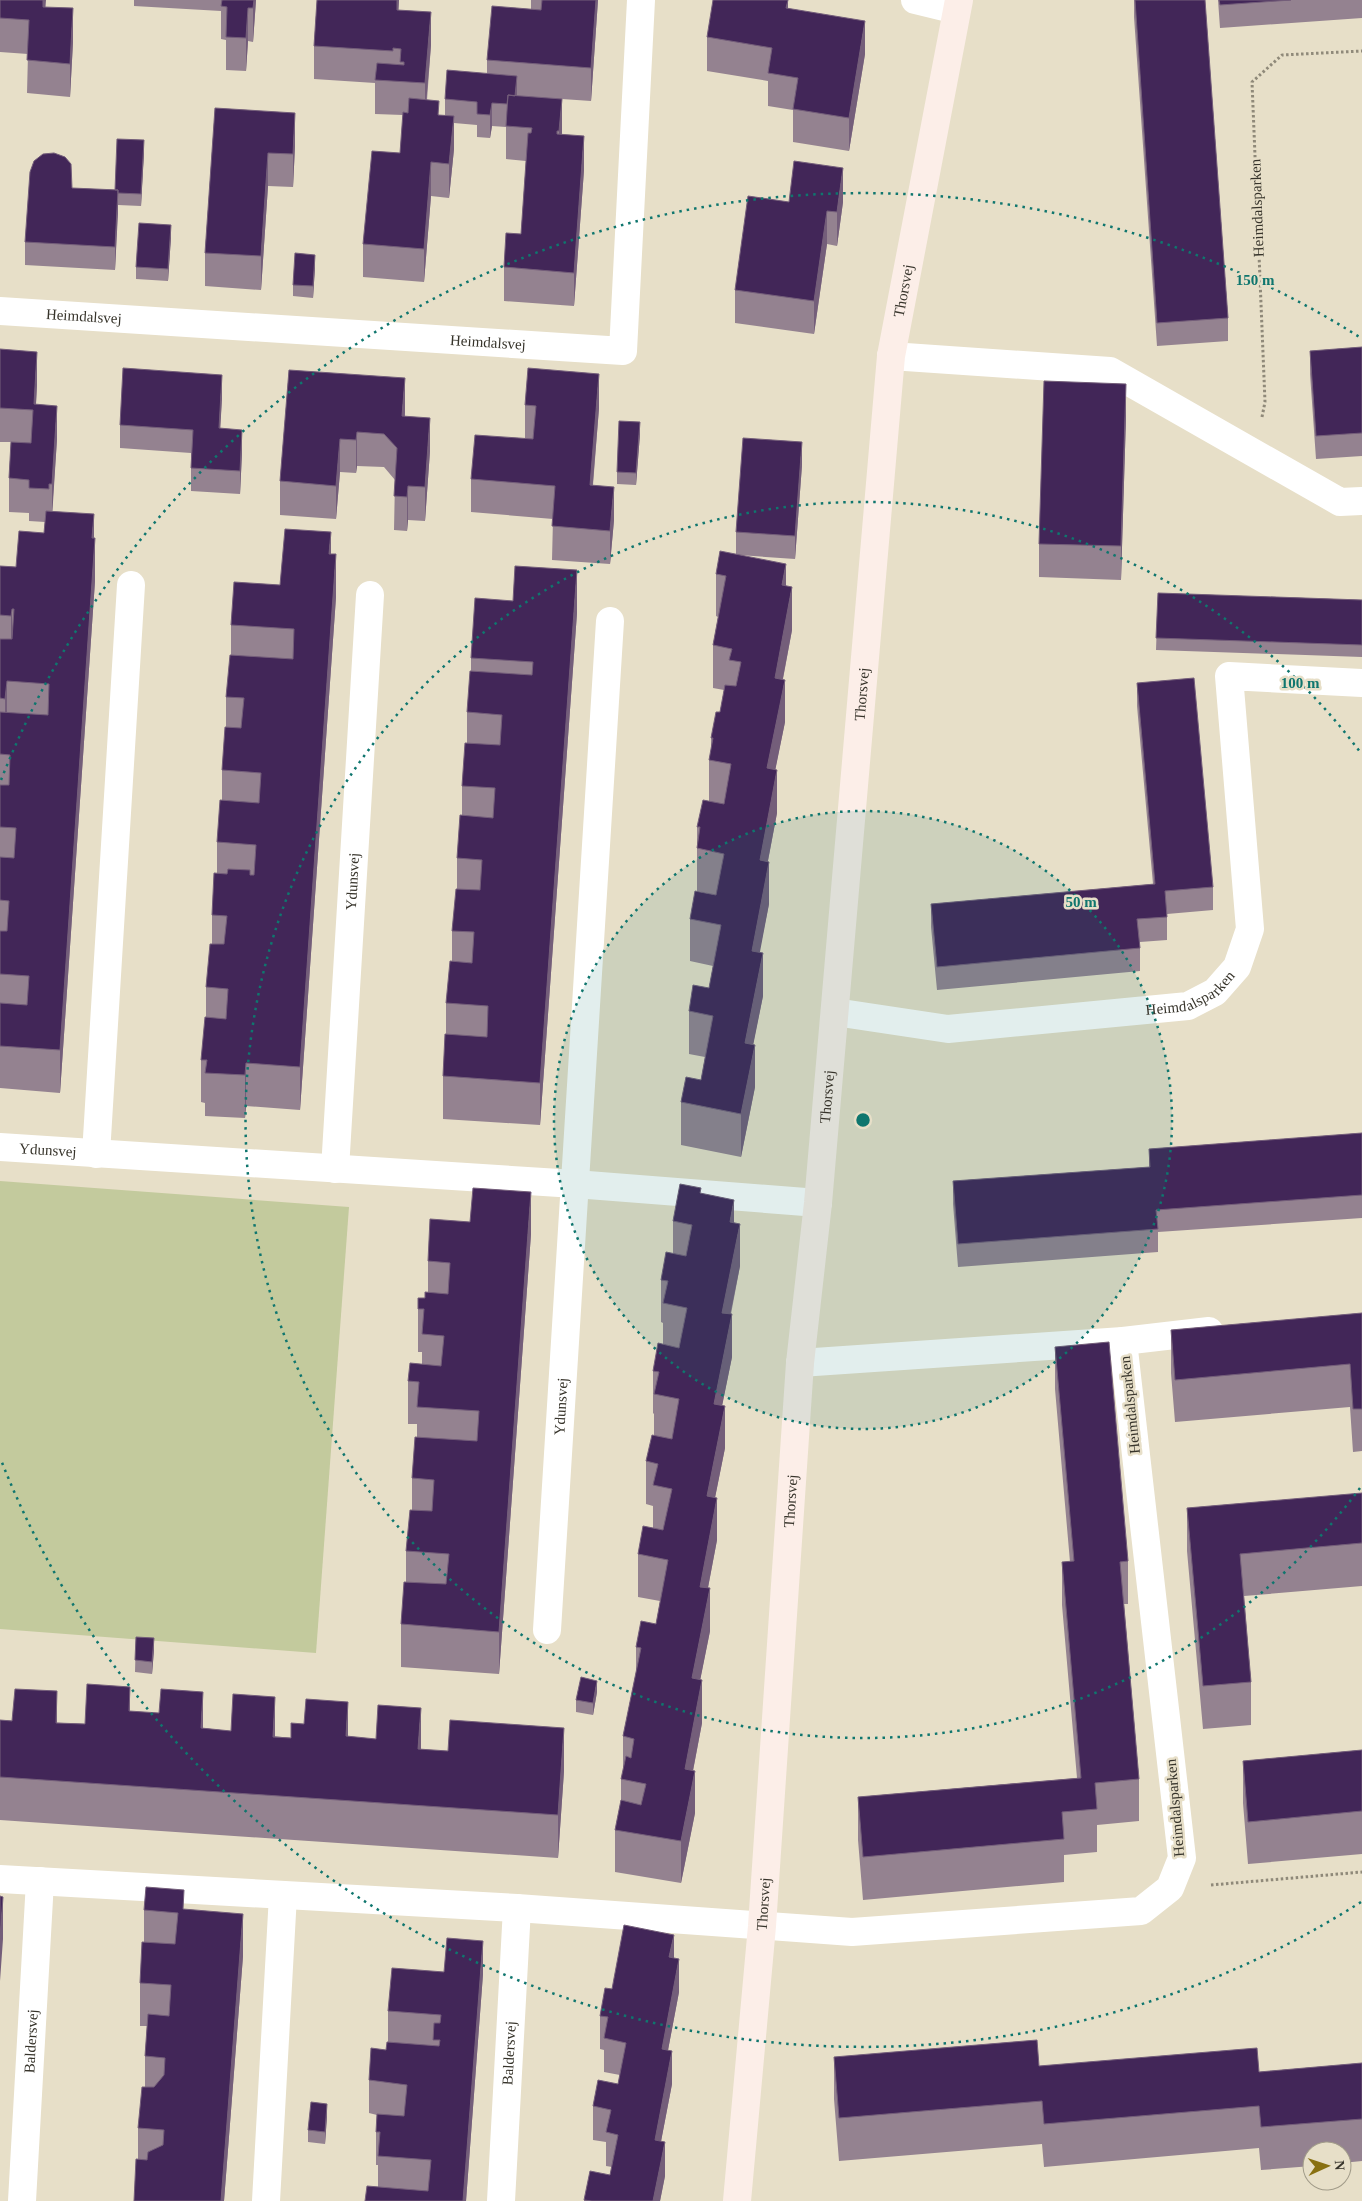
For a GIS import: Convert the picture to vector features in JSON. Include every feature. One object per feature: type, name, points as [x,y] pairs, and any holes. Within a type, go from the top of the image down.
[{"type":"street","name":"Heimdalsvej","points":[[0,311],[624,351],[641,0]]},
{"type":"street","points":[[915,0],[958,5]]},
{"type":"street","name":"Thorsvej","points":[[737,2201],[762,1926],[800,1363],[818,1202],[891,356],[958,5]]},
{"type":"street","points":[[891,356],[1110,371],[1340,502],[1362,501]]},
{"type":"street","name":"Ydunsvej","points":[[96,1154],[131,585]]},
{"type":"street","name":"Ydunsvej","points":[[335,1169],[370,595]]},
{"type":"street","name":"Ydunsvej","points":[[547,1630],[610,621]]},
{"type":"street","name":"Heimdalsparken","points":[[835,1012],[948,1029],[1188,1006],[1215,992],[1237,967],[1250,929],[1229,676],[1362,683]]},
{"type":"street","name":"Ydunsvej","points":[[0,1148],[575,1184],[818,1202]]},
{"type":"street","name":"Heimdalsparken","points":[[800,1363],[1123,1341],[1238,1328]]},
{"type":"street","name":"Heimdalsparken","points":[[1123,1341],[1182,1858],[1170,1888]]},
{"type":"street","points":[[0,1879],[517,1908],[852,1932],[1140,1911],[1170,1888]]},
{"type":"street","name":"Baldersvej","points":[[22,2201],[40,1881]]},
{"type":"street","points":[[266,2201],[283,1895]]},
{"type":"street","name":"Baldersvej","points":[[501,2201],[517,1908]]},
{"type":"path","name":"Heimdalsparken","points":[[1254,453],[1265,402],[1252,82],[1282,55],[1362,51]]},
{"type":"path","points":[[1170,1888],[1362,1872]]},
{"type":"green space","points":[[0,1181],[349,1207],[316,1653],[0,1629]]},
{"type":"building","points":[[0,0],[43,0],[43,7],[73,8],[70,64],[27,60],[29,20],[0,18]]},
{"type":"building","points":[[222,0],[254,0],[253,8],[248,8],[246,38],[226,37],[227,7],[221,6]]},
{"type":"building","points":[[317,0],[397,0],[397,10],[431,12],[425,83],[375,80],[377,63],[404,65],[404,62],[400,62],[401,49],[393,48],[393,51],[314,46]]},
{"type":"building","points":[[542,0],[596,0],[591,68],[487,60],[492,6],[541,10]]},
{"type":"building","points":[[713,0],[788,0],[786,8],[865,21],[849,118],[793,109],[798,78],[768,73],[772,48],[707,37]]},
{"type":"building","points":[[1135,0],[1205,0],[1228,318],[1157,323]]},
{"type":"building","points":[[1219,0],[1291,0],[1220,5]]},
{"type":"building","points":[[447,70],[517,76],[515,96],[508,95],[507,104],[492,103],[490,115],[477,114],[477,102],[445,99]]},
{"type":"building","points":[[508,95],[562,99],[559,131],[557,131],[557,134],[584,136],[574,273],[504,267],[506,233],[521,234],[528,133],[531,133],[532,128],[506,126]]},
{"type":"building","points":[[409,98],[439,101],[438,115],[454,116],[449,164],[431,162],[424,249],[363,244],[372,151],[400,153],[403,112],[408,113]]},
{"type":"building","points":[[215,108],[295,113],[293,154],[268,153],[261,256],[205,253]]},
{"type":"building","points":[[117,139],[144,140],[141,194],[118,193],[118,190],[115,190]]},
{"type":"building","points":[[54,153],[65,157],[71,164],[72,188],[118,190],[115,247],[25,242],[30,172],[34,161],[43,154]]},
{"type":"building","points":[[794,161],[843,168],[837,212],[827,211],[814,301],[735,290],[748,196],[789,202]]},
{"type":"building","points":[[139,223],[171,225],[168,269],[136,267]]},
{"type":"building","points":[[295,253],[315,255],[313,286],[293,285]]},
{"type":"building","points":[[1362,347],[1362,433],[1316,436],[1310,351]]},
{"type":"building","points":[[0,349],[37,352],[34,404],[57,406],[52,484],[49,484],[49,489],[29,488],[29,480],[9,478],[11,442],[31,443],[33,410],[0,408]]},
{"type":"building","points":[[123,368],[222,375],[219,428],[242,430],[240,471],[191,468],[193,430],[120,425]]},
{"type":"building","points":[[528,368],[599,374],[590,485],[614,487],[610,531],[552,526],[555,486],[471,479],[475,435],[533,439],[536,406],[525,405]]},
{"type":"building","points":[[289,370],[405,378],[402,416],[430,418],[425,487],[408,486],[407,497],[394,496],[397,448],[384,434],[357,432],[356,440],[340,439],[336,486],[280,481]]},
{"type":"building","points":[[1044,381],[1126,384],[1121,546],[1039,544]]},
{"type":"building","points":[[619,421],[640,422],[636,473],[617,472]]},
{"type":"building","points":[[743,438],[802,442],[795,536],[736,532]]},
{"type":"building","points":[[46,511],[94,514],[92,538],[95,538],[60,1050],[0,1046],[0,1003],[27,1005],[29,976],[0,974],[0,931],[7,931],[9,901],[0,900],[0,857],[14,858],[16,828],[0,827],[0,785],[9,785],[10,755],[0,754],[0,712],[48,715],[49,684],[7,681],[5,699],[0,698],[0,639],[12,639],[14,609],[12,609],[11,616],[0,615],[0,566],[16,567],[19,531],[44,533]]},
{"type":"building","points":[[285,529],[331,532],[329,554],[336,554],[300,1067],[246,1063],[245,1075],[205,1073],[207,1060],[201,1060],[205,1017],[226,1019],[228,989],[206,987],[210,944],[224,944],[227,916],[212,915],[214,873],[227,874],[228,869],[250,870],[250,875],[254,875],[256,845],[217,842],[220,800],[259,803],[261,773],[222,770],[225,727],[241,728],[244,698],[226,697],[230,655],[293,659],[294,629],[231,625],[234,582],[280,585]]},
{"type":"building","points":[[720,551],[786,564],[782,585],[792,587],[775,678],[785,680],[767,768],[777,770],[760,860],[769,862],[752,951],[763,953],[745,1043],[755,1045],[741,1114],[681,1102],[686,1077],[701,1080],[713,1016],[689,1011],[693,985],[709,988],[721,925],[690,919],[695,891],[716,895],[724,854],[697,848],[700,827],[697,827],[703,800],[724,804],[731,764],[709,760],[713,738],[711,738],[716,712],[720,712],[725,685],[736,686],[741,662],[729,660],[732,649],[713,645],[726,576],[716,574]]},
{"type":"building","points":[[515,566],[577,570],[540,1083],[443,1076],[445,1034],[487,1037],[488,1006],[446,1003],[450,961],[472,963],[474,932],[452,931],[456,889],[480,890],[482,860],[457,858],[460,815],[493,818],[495,788],[462,786],[465,743],[500,745],[502,715],[467,712],[470,671],[532,675],[533,662],[471,658],[475,598],[513,601]]},
{"type":"building","points":[[1158,593],[1362,600],[1362,645],[1156,638]]},
{"type":"building","points":[[1194,678],[1213,887],[1165,891],[1167,917],[1137,919],[1140,948],[937,967],[931,904],[1155,884],[1137,683]]},
{"type":"building","points":[[1362,1133],[1362,1195],[1156,1210],[1158,1229],[958,1244],[953,1181],[1150,1167],[1149,1149]]},
{"type":"building","points":[[680,1184],[701,1188],[700,1193],[734,1200],[730,1222],[740,1224],[722,1313],[732,1314],[714,1404],[725,1406],[707,1496],[717,1498],[700,1587],[710,1588],[692,1678],[702,1680],[685,1769],[695,1771],[681,1841],[615,1830],[621,1800],[641,1805],[646,1784],[621,1779],[626,1756],[631,1758],[634,1739],[623,1736],[641,1648],[636,1647],[641,1621],[656,1624],[668,1560],[638,1554],[643,1526],[663,1530],[672,1489],[653,1485],[658,1464],[646,1461],[652,1435],[672,1439],[679,1399],[654,1394],[659,1372],[653,1371],[658,1343],[679,1348],[687,1308],[663,1303],[668,1281],[661,1280],[666,1252],[686,1256],[692,1225],[673,1221]]},
{"type":"building","points":[[473,1188],[531,1192],[499,1632],[401,1624],[404,1582],[446,1584],[449,1554],[406,1551],[410,1510],[432,1511],[434,1480],[412,1478],[415,1437],[477,1441],[479,1411],[417,1407],[419,1382],[408,1381],[410,1363],[441,1366],[444,1336],[422,1334],[424,1309],[418,1309],[418,1298],[425,1298],[425,1292],[448,1294],[450,1263],[428,1261],[430,1219],[470,1222]]},
{"type":"building","points":[[1362,1313],[1362,1409],[1353,1409],[1350,1364],[1175,1380],[1171,1330]]},
{"type":"building","points":[[1109,1342],[1128,1561],[1120,1562],[1139,1779],[1095,1783],[1097,1809],[1062,1812],[1064,1839],[863,1857],[858,1797],[1081,1778],[1062,1562],[1074,1561],[1055,1347]]},
{"type":"building","points":[[1362,1493],[1362,1543],[1240,1554],[1251,1682],[1203,1686],[1187,1508]]},
{"type":"building","points":[[136,1637],[154,1638],[152,1662],[135,1660]]},
{"type":"building","points":[[581,1677],[597,1681],[593,1703],[576,1700]]},
{"type":"building","points":[[87,1684],[130,1687],[129,1711],[159,1713],[161,1689],[203,1692],[201,1728],[231,1731],[233,1694],[275,1697],[273,1737],[291,1738],[291,1723],[304,1724],[306,1699],[348,1702],[346,1736],[376,1739],[378,1705],[421,1708],[418,1749],[448,1751],[450,1720],[564,1728],[558,1815],[0,1777],[0,1720],[12,1721],[15,1689],[57,1691],[56,1723],[85,1724]]},
{"type":"building","points":[[1362,1750],[1362,1811],[1248,1822],[1243,1761]]},
{"type":"building","points":[[146,1887],[184,1890],[183,1909],[243,1914],[221,2201],[134,2201],[136,2159],[147,2160],[148,2152],[163,2145],[164,2130],[138,2128],[142,2087],[154,2087],[164,2075],[165,2058],[145,2056],[148,2014],[169,2016],[171,1985],[140,1983],[142,1942],[175,1944],[178,1913],[144,1910]]},
{"type":"building","points":[[0,1896],[3,1897],[0,1939]]},
{"type":"building","points":[[624,1925],[674,1935],[669,1957],[679,1959],[662,2049],[672,2051],[655,2140],[665,2142],[653,2201],[584,2200],[590,2171],[610,2175],[618,2135],[606,2132],[611,2110],[593,2106],[598,2080],[618,2084],[626,2043],[604,2038],[608,2017],[600,2016],[605,1988],[612,1989]]},
{"type":"building","points":[[447,1938],[483,1941],[463,2201],[365,2201],[367,2186],[428,2191],[431,2160],[378,2156],[380,2132],[376,2132],[377,2114],[404,2116],[407,2085],[369,2080],[371,2048],[386,2050],[387,2042],[439,2046],[440,2040],[433,2040],[434,2023],[440,2023],[441,2015],[388,2011],[392,1968],[444,1972]]},
{"type":"building","points":[[1037,2040],[1039,2066],[1257,2048],[1259,2072],[1362,2063],[1362,2119],[1261,2127],[1259,2106],[1044,2124],[1042,2101],[839,2118],[834,2057]]},
{"type":"building","points":[[311,2102],[327,2104],[325,2132],[308,2130]]}]
